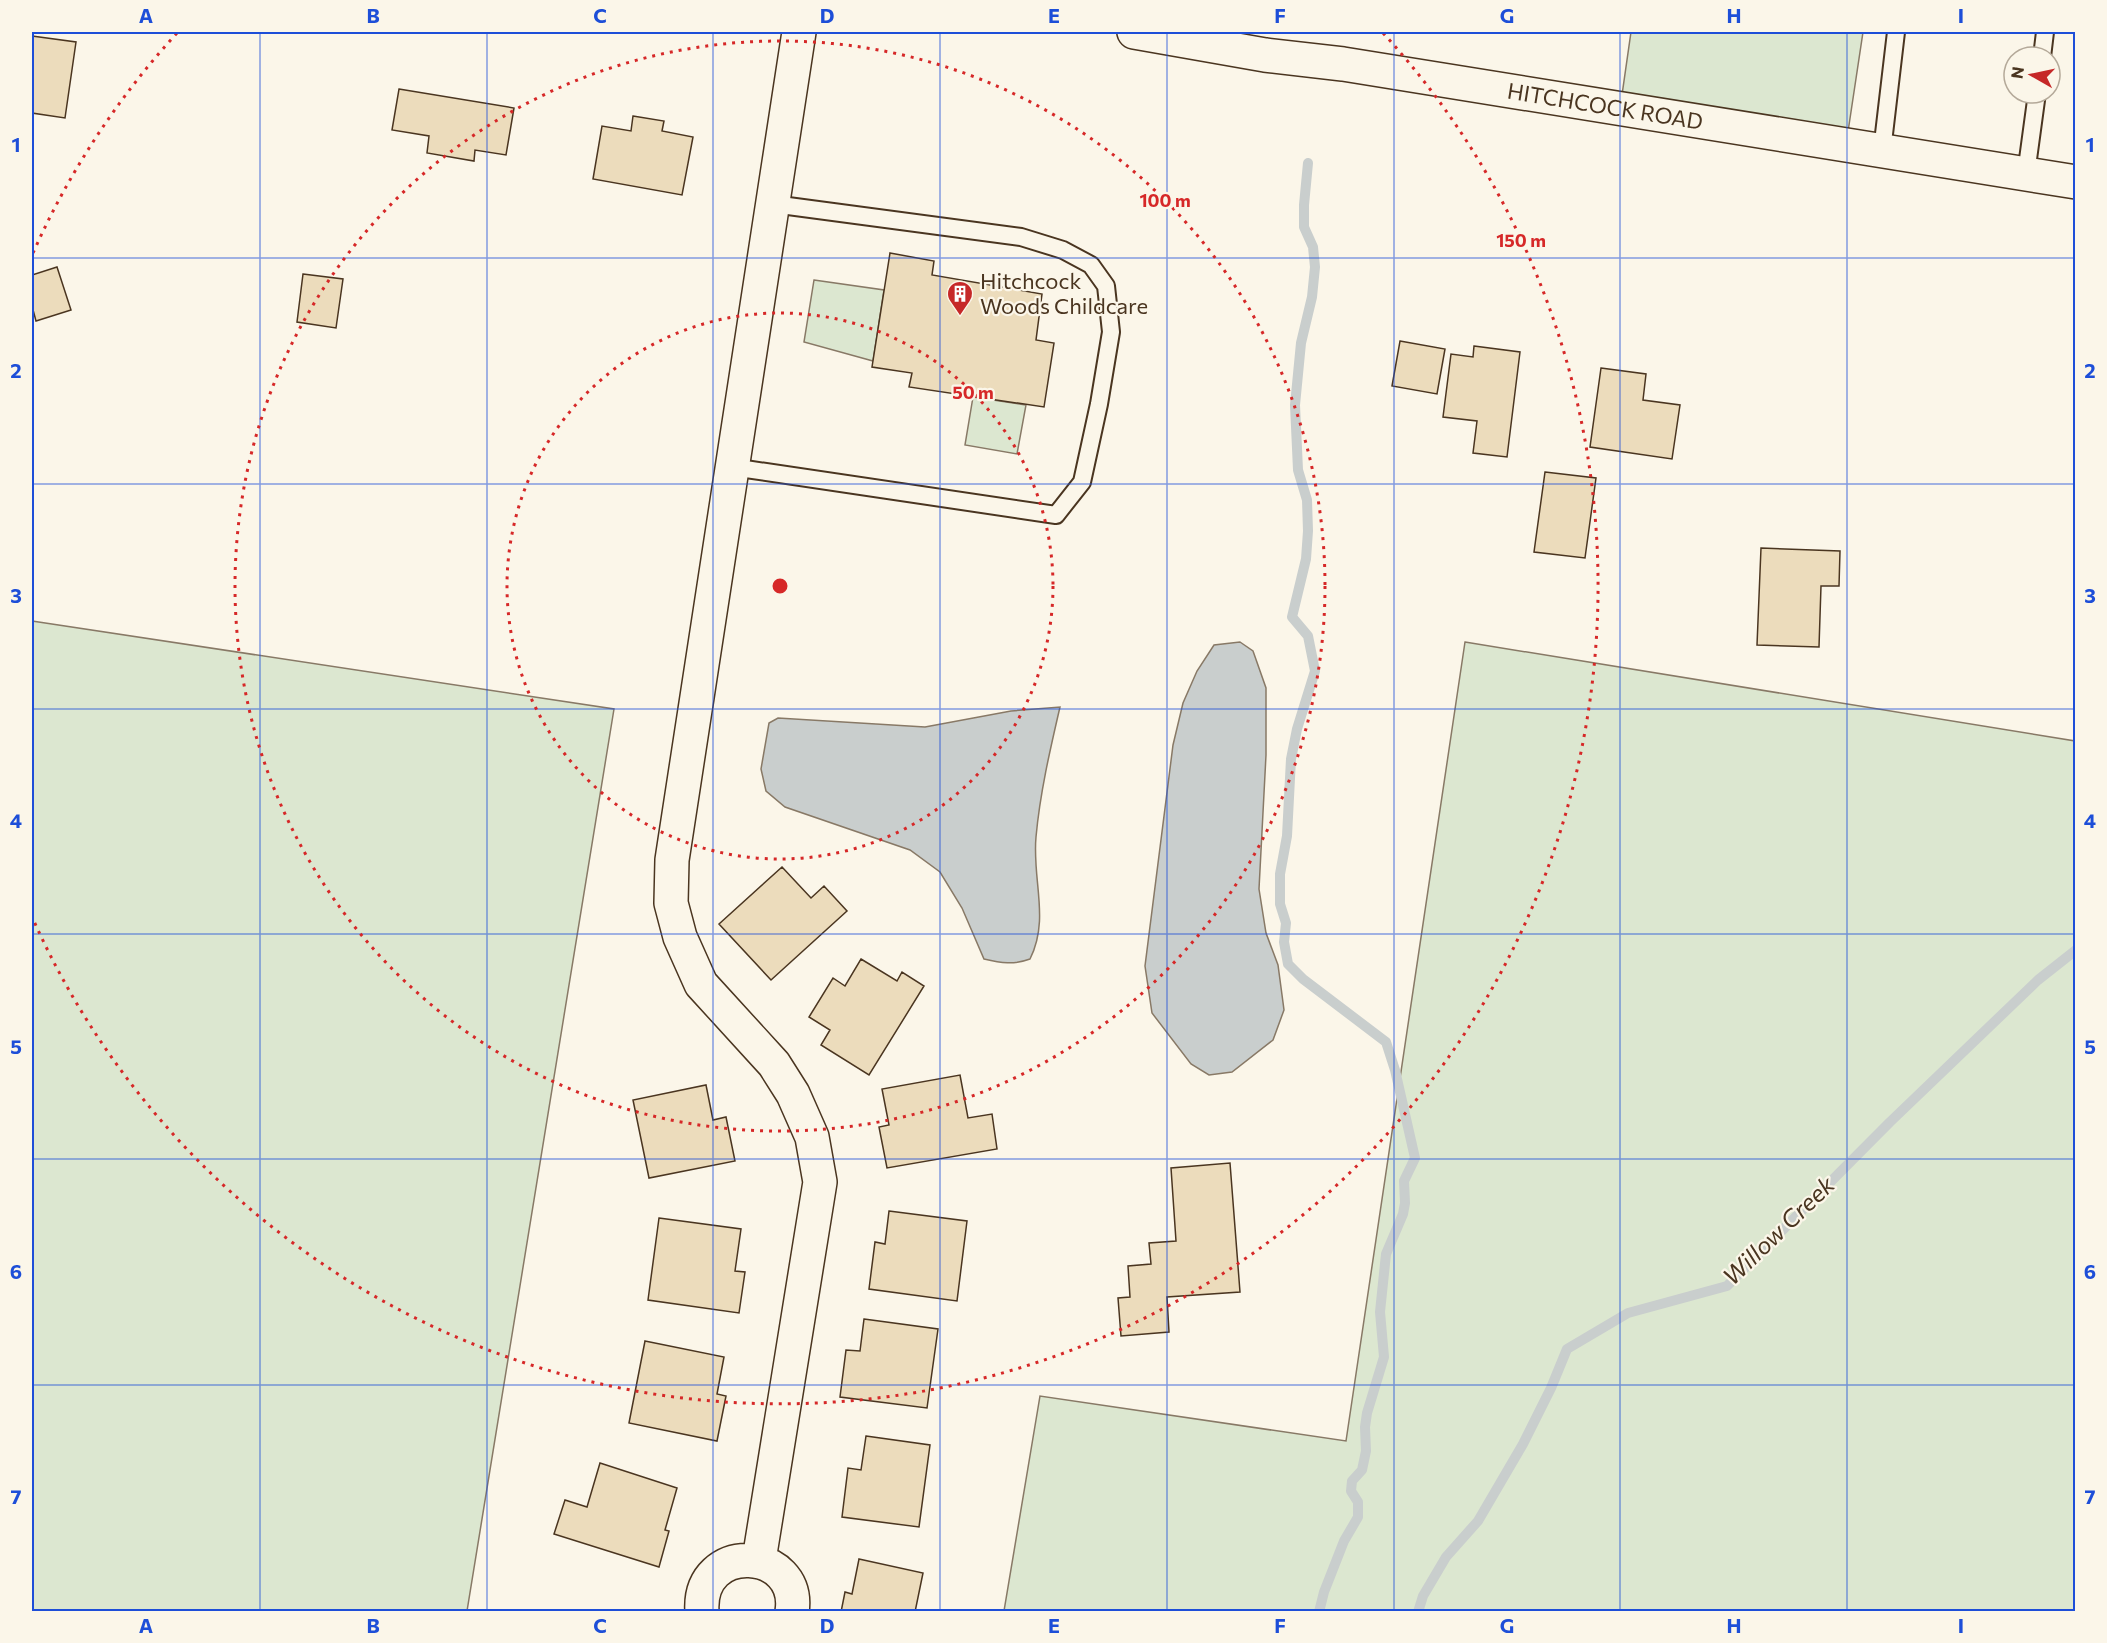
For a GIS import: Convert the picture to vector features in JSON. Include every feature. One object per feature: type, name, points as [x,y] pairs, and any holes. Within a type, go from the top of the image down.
[{"type":"street","points":[[759,1560],[820,1182],[812,1137],[793,1094],[774,1064],[701,984],[680,937],[671,903],[672,860],[799,32]]},
{"type":"street","name":"HITCHCOCK ROAD","points":[[1134,32],[1265,55],[1343,64],[2076,182]]},
{"type":"street","points":[[702,1611],[701,1599],[708,1580],[721,1567],[739,1559],[759,1560],[776,1569],[789,1583],[794,1602],[792,1611]]},
{"type":"lane","points":[[1882,151],[1896,32]]},
{"type":"lane","points":[[2026,174],[2035,105]]},
{"type":"lane","points":[[732,467],[1056,515],[1082,482],[1099,404],[1111,332],[1106,286],[1091,265],[1063,249],[1022,237],[773,204]]},
{"type":"green space","points":[[1631,32],[1863,32],[1846,145],[1620,109]]},
{"type":"green space","points":[[814,280],[884,290],[873,361],[804,342]]},
{"type":"green space","points":[[973,397],[1026,405],[1017,454],[965,445]]},
{"type":"green space","points":[[32,621],[614,709],[467,1611],[32,1611]]},
{"type":"green space","points":[[1465,642],[2075,741],[2075,1611],[1004,1611],[1040,1396],[1346,1441]]},
{"type":"shaded area","points":[[1240,642],[1253,651],[1266,688],[1266,755],[1259,889],[1266,933],[1278,965],[1284,1010],[1273,1040],[1232,1072],[1209,1075],[1191,1064],[1152,1013],[1145,966],[1173,745],[1183,703],[1197,671],[1214,645]]},
{"type":"shaded area","points":[[1060,707],[1049,755],[1036,837],[1039,929],[1030,959],[1024,961],[1007,963],[984,959],[962,908],[940,872],[910,850],[785,807],[766,791],[761,769],[769,723],[778,718],[925,727],[1011,711]]},
{"type":"building","points":[[32,36],[76,42],[65,118],[32,113]]},
{"type":"building","points":[[399,89],[514,108],[506,155],[475,150],[474,161],[427,153],[429,136],[392,130]]},
{"type":"building","points":[[633,116],[664,121],[662,131],[693,137],[682,195],[593,179],[602,126],[631,131]]},
{"type":"building","name":"Hitchcock Woods Childcare","points":[[890,253],[934,261],[932,275],[1042,294],[1036,340],[1054,343],[1044,407],[909,387],[912,373],[872,367]]},
{"type":"building","points":[[57,267],[71,310],[36,321],[32,306],[32,275]]},
{"type":"building","points":[[303,274],[343,279],[336,328],[297,322]]},
{"type":"building","points":[[1400,341],[1445,349],[1437,394],[1392,386]]},
{"type":"building","points":[[1474,346],[1520,352],[1507,457],[1473,453],[1477,421],[1443,417],[1451,354],[1473,357]]},
{"type":"building","points":[[1601,368],[1646,374],[1643,400],[1680,405],[1672,459],[1590,447]]},
{"type":"building","points":[[1545,472],[1596,478],[1585,558],[1534,552]]},
{"type":"building","points":[[1761,548],[1840,551],[1839,586],[1821,586],[1819,647],[1757,645]]},
{"type":"building","points":[[782,867],[811,898],[824,886],[847,911],[771,980],[719,924]]},
{"type":"building","points":[[861,959],[897,981],[902,972],[924,986],[869,1075],[821,1045],[830,1030],[809,1017],[833,978],[845,986]]},
{"type":"building","points":[[960,1075],[968,1118],[992,1114],[997,1149],[887,1168],[879,1127],[889,1125],[882,1089]]},
{"type":"building","points":[[706,1085],[713,1120],[726,1117],[735,1161],[649,1178],[633,1100]]},
{"type":"building","points":[[1230,1163],[1240,1292],[1167,1297],[1169,1332],[1121,1336],[1118,1298],[1130,1297],[1128,1266],[1151,1264],[1149,1243],[1176,1241],[1171,1168]]},
{"type":"building","points":[[889,1211],[967,1221],[957,1301],[869,1289],[875,1242],[885,1244]]},
{"type":"building","points":[[659,1218],[741,1229],[735,1271],[745,1272],[739,1313],[648,1300]]},
{"type":"building","points":[[864,1319],[938,1329],[927,1408],[840,1397],[846,1350],[860,1351]]},
{"type":"building","points":[[645,1341],[724,1357],[717,1394],[726,1396],[717,1441],[629,1423]]},
{"type":"building","points":[[866,1436],[930,1445],[919,1527],[842,1517],[848,1468],[861,1470]]},
{"type":"building","points":[[600,1463],[677,1488],[665,1530],[669,1531],[659,1567],[554,1534],[565,1500],[587,1507]]},
{"type":"building","points":[[859,1559],[923,1573],[915,1612],[841,1612],[845,1592],[852,1594]]},
{"type":"waterway","points":[[1308,163],[1304,227],[1313,247],[1315,267],[1312,297],[1301,343],[1295,405],[1298,470],[1307,500],[1308,531],[1306,559],[1292,617],[1308,636],[1315,671],[1297,729],[1291,759],[1287,836],[1280,874],[1280,904],[1286,923],[1284,942],[1288,964],[1303,979],[1386,1042],[1395,1070],[1415,1158],[1404,1181],[1403,1214],[1386,1254],[1380,1312],[1384,1357],[1367,1413],[1366,1451],[1362,1470],[1352,1481],[1351,1491],[1358,1502],[1358,1517],[1344,1541],[1324,1592],[1319,1612]]},
{"type":"waterway","name":"Willow Creek","points":[[1418,1612],[1423,1596],[1446,1557],[1478,1521],[1523,1444],[1551,1388],[1567,1349],[1628,1313],[1727,1286],[1890,1122],[2038,980],[2076,950]]},
{"type":"place","name":"Hitchcock Woods Childcare","points":[[960,317]]}]
